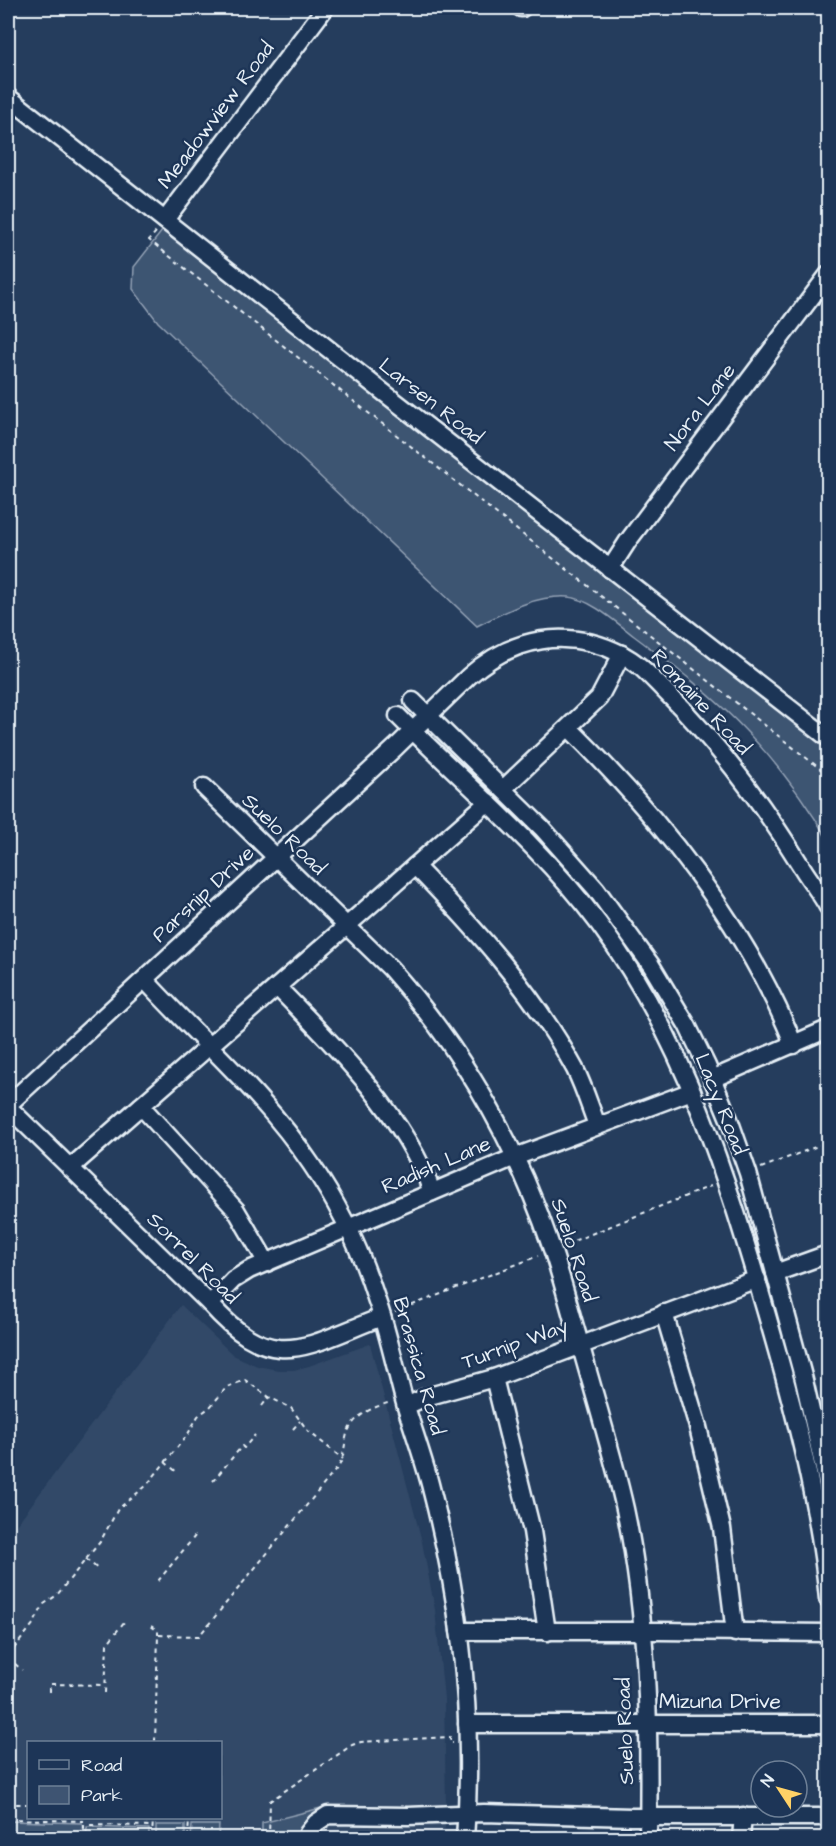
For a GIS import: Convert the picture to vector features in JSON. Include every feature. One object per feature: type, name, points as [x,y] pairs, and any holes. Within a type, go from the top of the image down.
[{"type":"street","name":"Meadowview Road","points":[[165,220],[325,8]]},
{"type":"street","name":"Larsen Road","points":[[8,97],[828,738]]},
{"type":"street","name":"Nora Lane","points":[[610,569],[635,532],[828,275]]},
{"type":"street","name":"Romaine Road","points":[[428,716],[480,666],[515,646],[549,640],[581,640],[622,654],[644,670],[677,703],[731,765],[778,829],[828,907]]},
{"type":"street","points":[[503,789],[602,693],[622,654]]},
{"type":"street","name":"Lacy Road","points":[[413,701],[503,789],[571,860],[619,918],[671,996],[699,1047],[745,1164],[804,1380],[828,1487]]},
{"type":"street","name":"Lacy Road","points":[[398,716],[558,873],[621,955],[672,1044],[724,1172],[789,1391],[815,1511],[826,1572],[828,1599]]},
{"type":"street","name":"Parsnip Drive","points":[[10,1106],[12,1101],[428,716]]},
{"type":"street","points":[[568,728],[651,816],[706,886],[760,971],[782,1014],[794,1045]]},
{"type":"street","name":"Suelo Road","points":[[204,787],[390,968],[417,998],[446,1036],[488,1105],[516,1157],[553,1250],[625,1509],[643,1630],[649,1723],[648,1839]]},
{"type":"street","points":[[70,1168],[488,802]]},
{"type":"street","points":[[415,866],[490,947],[540,1014],[575,1070],[597,1125]]},
{"type":"street","name":"Brassica Road","points":[[145,980],[273,1114],[305,1155],[347,1227],[367,1273],[430,1483],[459,1631],[468,1706],[465,1839]]},
{"type":"street","points":[[277,987],[335,1046],[368,1086],[409,1145],[432,1192]]},
{"type":"street","points":[[712,1079],[828,1029]]},
{"type":"street","name":"Radish Lane","points":[[210,1304],[233,1280],[347,1227],[597,1125],[692,1091]]},
{"type":"street","name":"Sorrel Road","points":[[10,1106],[12,1111],[228,1324],[245,1337],[271,1348],[292,1349],[309,1346],[382,1317]]},
{"type":"street","points":[[141,1106],[236,1210],[267,1263]]},
{"type":"street","points":[[775,1273],[828,1254]]},
{"type":"street","name":"Turnip Way","points":[[406,1406],[422,1399],[494,1378],[757,1279]]},
{"type":"street","points":[[664,1313],[698,1427],[722,1528],[735,1633]]},
{"type":"street","points":[[494,1378],[532,1531],[547,1632]]},
{"type":"street","points":[[459,1631],[643,1630],[828,1633]]},
{"type":"street","name":"Mizuna Drive","points":[[467,1724],[828,1724]]},
{"type":"street","points":[[307,1839],[315,1822],[328,1815],[408,1816],[484,1813],[649,1817],[828,1817]]},
{"type":"street","points":[[741,1839],[743,1816]]},
{"type":"path","points":[[165,220],[149,240],[828,775]]},
{"type":"path","points":[[766,1166],[828,1142]]},
{"type":"path","points":[[571,1242],[708,1187]]},
{"type":"path","points":[[399,1310],[538,1256]]},
{"type":"path","points":[[22,1670],[8,1657],[34,1623],[44,1604],[57,1595],[100,1542],[118,1509],[141,1491],[188,1434],[198,1416],[210,1407],[230,1384],[245,1380],[269,1397],[288,1405],[308,1431],[343,1459]]},
{"type":"path","points":[[262,1406],[269,1397]]},
{"type":"path","points":[[158,1635],[199,1636],[343,1459],[346,1437],[358,1417],[372,1407],[388,1403]]},
{"type":"path","points":[[293,1429],[300,1421]]},
{"type":"path","points":[[213,1481],[242,1446],[244,1448],[255,1435]]},
{"type":"path","points":[[165,1462],[178,1473]]},
{"type":"path","points":[[158,1581],[195,1536]]},
{"type":"path","points":[[86,1559],[99,1570]]},
{"type":"path","points":[[105,1693],[107,1644],[124,1622]]},
{"type":"path","points":[[151,1626],[158,1631],[155,1741]]},
{"type":"path","points":[[50,1692],[50,1684],[106,1685]]},
{"type":"path","points":[[8,1715],[8,1713],[12,1714]]},
{"type":"path","points":[[269,1839],[270,1801],[352,1745],[361,1742],[450,1737],[450,1743]]},
{"type":"path","points":[[16,1804],[27,1804]]},
{"type":"path","points":[[8,1819],[84,1823],[84,1839]]},
{"type":"path","points":[[152,1839],[153,1819]]},
{"type":"path","points":[[188,1839],[189,1819]]},
{"type":"path","points":[[90,1825],[152,1826]]},
{"type":"shaded area","points":[[181,1305],[233,1355],[257,1366],[294,1370],[370,1344],[422,1542],[435,1610],[444,1699],[446,1807],[321,1808],[263,1823],[262,1838],[8,1838],[8,1536]]},
{"type":"shaded area","points":[[334,1825],[445,1825],[444,1838],[313,1838],[325,1827]]},
{"type":"green space","points":[[162,231],[244,291],[828,749],[828,840],[811,812],[781,772],[736,721],[679,670],[594,606],[576,598],[544,599],[498,615],[477,626],[158,322],[133,289],[134,267]]},
{"type":"green space","points":[[321,1808],[304,1823],[296,1838],[262,1838],[262,1823]]},
{"type":"green space","points":[[8,1821],[82,1823],[81,1838],[8,1838]]},
{"type":"green space","points":[[156,1825],[185,1825],[185,1838],[156,1838]]},
{"type":"green space","points":[[192,1825],[219,1825],[218,1838],[191,1838]]},
{"type":"green space","points":[[87,1827],[149,1829],[149,1838],[86,1838]]}]
